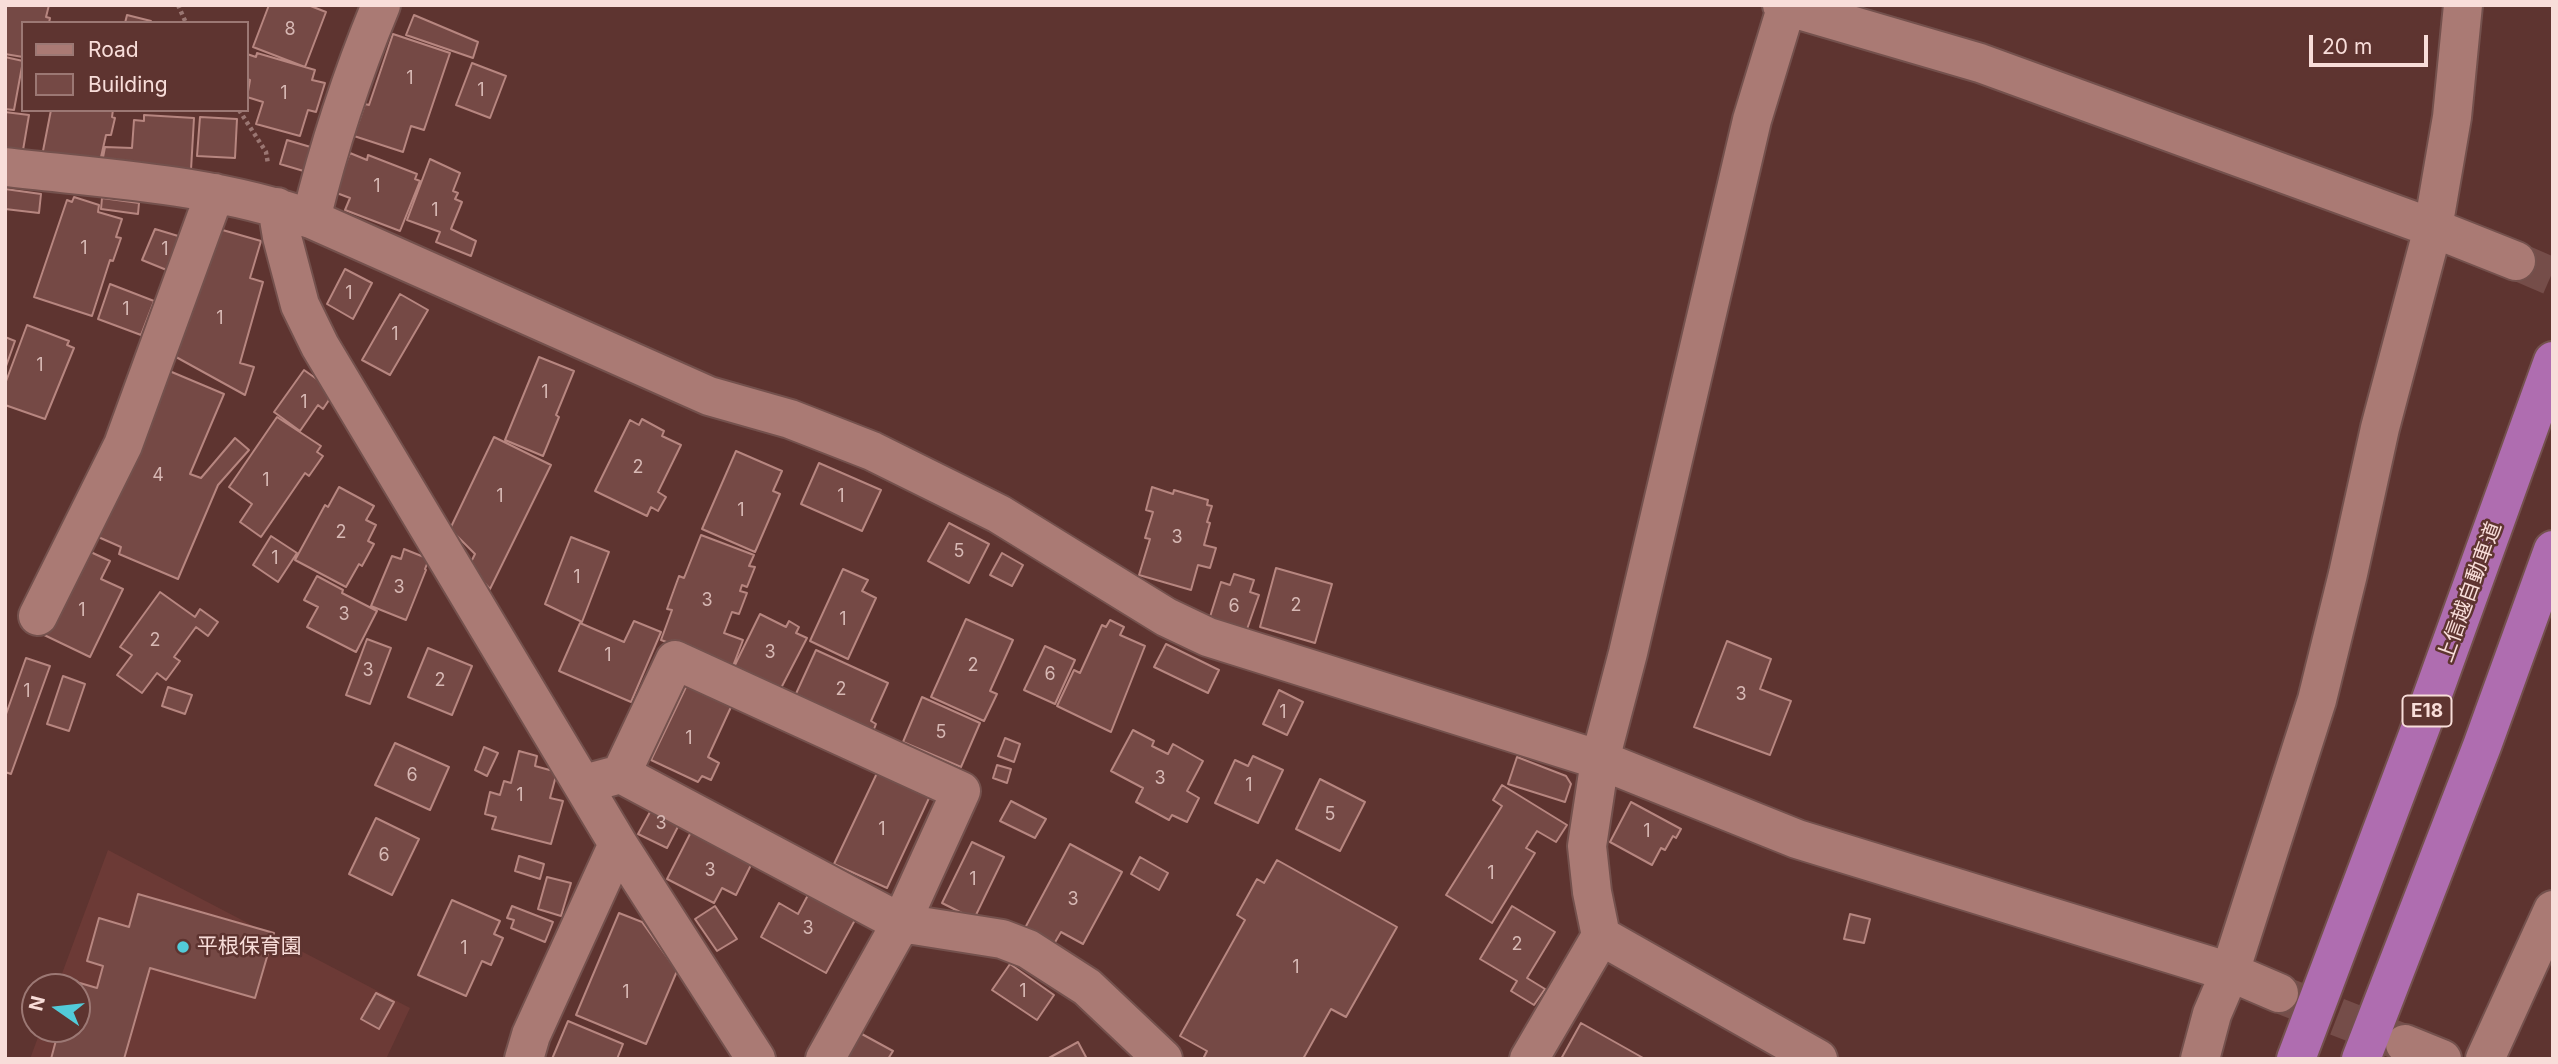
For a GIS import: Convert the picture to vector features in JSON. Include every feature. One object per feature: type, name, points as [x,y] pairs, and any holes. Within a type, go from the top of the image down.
[{"type":"highway","name":"上信越自動車道","points":[[2297,1059],[2553,361]]},
{"type":"highway","points":[[2361,1059],[2482,746],[2553,550]]},
{"type":"street","points":[[381,5],[355,69],[327,152],[282,237],[300,305],[320,346],[618,844],[756,1059]]},
{"type":"street","points":[[2200,1059],[2212,1014],[2230,972],[2316,700],[2348,574],[2380,428],[2433,228],[2452,117],[2463,5]]},
{"type":"street","points":[[1529,1059],[1601,936],[1592,892],[1587,846],[1600,760],[1635,626],[1752,120],[1785,6],[1980,63],[2433,228],[2516,261]]},
{"type":"street","points":[[5,167],[195,188],[294,213],[709,396],[790,419],[872,451],[999,514],[1166,617],[1208,637],[1600,760],[1797,839],[2230,972],[2279,993]]},
{"type":"street","points":[[38,616],[123,445],[215,193]]},
{"type":"street","points":[[621,774],[675,660],[961,791],[901,923],[825,1059]]},
{"type":"street","points":[[584,784],[621,774],[901,923],[1002,939],[1028,949],[1087,987],[1163,1059]]},
{"type":"street","points":[[524,1059],[531,1035],[618,844]]},
{"type":"street","points":[[2485,1059],[2553,910]]},
{"type":"street","points":[[1601,936],[1818,1059]]},
{"type":"street","points":[[2405,1044],[2442,1059]]},
{"type":"path","points":[[178,5],[185,21]]},
{"type":"path","points":[[240,112],[266,152],[294,213]]},
{"type":"shaded area","name":"平根保育園","points":[[108,850],[410,1008],[386,1059],[30,1059],[36,1043],[91,1043],[91,973],[62,973]]},
{"type":"building","points":[[5,5],[49,5],[46,17],[50,18],[49,21],[21,21],[21,57],[5,54]]},
{"type":"building","points":[[269,5],[308,5],[326,12],[305,67],[253,47]]},
{"type":"building","points":[[127,15],[151,21],[126,21]]},
{"type":"building","points":[[414,15],[478,42],[473,58],[406,35]]},
{"type":"building","points":[[393,34],[450,53],[424,130],[411,126],[403,152],[354,136],[365,104],[369,105]]},
{"type":"building","points":[[257,53],[315,70],[312,80],[325,83],[316,112],[308,110],[300,136],[256,124],[263,102],[248,97],[248,54],[256,57]]},
{"type":"building","points":[[5,57],[21,61],[21,72],[14,110],[5,109]]},
{"type":"building","points":[[472,63],[506,76],[490,118],[456,105]]},
{"type":"building","points":[[5,112],[29,115],[22,156],[5,154]]},
{"type":"building","points":[[51,112],[113,112],[112,117],[115,118],[111,135],[106,135],[99,166],[42,156]]},
{"type":"building","points":[[144,115],[194,118],[191,170],[101,168],[105,147],[132,148],[134,120],[144,121]]},
{"type":"building","points":[[200,117],[237,119],[235,158],[197,156]]},
{"type":"building","points":[[287,140],[314,148],[307,172],[280,164]]},
{"type":"building","points":[[350,153],[367,160],[368,155],[417,174],[415,179],[420,181],[400,231],[345,210],[350,198],[334,192]]},
{"type":"building","points":[[430,159],[460,173],[453,191],[458,193],[455,199],[462,202],[451,229],[476,241],[471,256],[436,242],[440,232],[407,220]]},
{"type":"building","points":[[5,189],[41,194],[39,213],[5,209]]},
{"type":"building","points":[[74,197],[99,205],[98,212],[122,219],[116,237],[121,238],[113,261],[110,260],[92,316],[34,297],[67,200],[72,202]]},
{"type":"building","points":[[102,198],[139,203],[138,214],[101,209]]},
{"type":"building","points":[[212,227],[261,241],[250,278],[263,282],[240,363],[254,367],[245,395],[176,357]]},
{"type":"building","points":[[155,229],[188,239],[174,273],[142,260]]},
{"type":"building","points":[[345,269],[372,283],[353,319],[327,304]]},
{"type":"building","points":[[110,284],[154,301],[141,335],[98,319]]},
{"type":"building","points":[[400,294],[428,310],[390,375],[362,360]]},
{"type":"building","points":[[27,325],[69,341],[67,345],[74,348],[45,419],[5,405],[5,384]]},
{"type":"building","points":[[5,337],[15,341],[5,369]]},
{"type":"building","points":[[539,357],[574,371],[543,456],[505,440]]},
{"type":"building","points":[[167,370],[224,394],[190,474],[201,478],[235,438],[249,450],[218,485],[178,579],[119,554],[121,547],[96,536]]},
{"type":"building","points":[[304,370],[328,387],[326,390],[329,400],[323,409],[318,405],[300,431],[274,412]]},
{"type":"building","points":[[277,417],[321,446],[317,452],[323,456],[309,476],[305,473],[261,537],[240,522],[252,504],[229,487]]},
{"type":"building","points":[[642,419],[664,431],[662,436],[681,445],[658,492],[666,497],[658,511],[651,507],[647,516],[595,491],[630,420],[639,425]]},
{"type":"building","points":[[494,437],[551,465],[490,589],[469,566],[475,554],[450,529]]},
{"type":"building","points":[[736,451],[782,471],[773,491],[780,494],[755,552],[702,529]]},
{"type":"building","points":[[819,463],[881,490],[862,531],[801,504]]},
{"type":"building","points":[[339,487],[374,506],[366,520],[376,525],[368,541],[374,544],[346,587],[295,560],[325,505],[328,507]]},
{"type":"building","points":[[1152,487],[1208,500],[1207,505],[1212,506],[1204,545],[1216,548],[1210,568],[1198,565],[1191,590],[1139,575],[1150,539],[1145,538],[1153,512],[1146,510]]},
{"type":"building","points":[[949,523],[989,544],[969,583],[928,561]]},
{"type":"building","points":[[701,535],[754,555],[749,566],[755,567],[747,587],[742,585],[740,591],[747,593],[739,614],[732,612],[724,633],[743,640],[733,666],[661,640],[672,610],[667,609],[679,576],[684,578]]},
{"type":"building","points":[[271,536],[297,553],[278,582],[253,565]]},
{"type":"building","points":[[571,537],[609,552],[582,622],[545,604]]},
{"type":"building","points":[[82,548],[110,561],[101,579],[123,589],[90,657],[40,633]]},
{"type":"building","points":[[404,549],[429,559],[406,620],[371,606],[392,556],[401,559]]},
{"type":"building","points":[[1002,553],[1023,565],[1012,586],[990,575]]},
{"type":"building","points":[[1276,568],[1332,584],[1315,643],[1260,627]]},
{"type":"building","points":[[843,569],[868,580],[862,591],[876,598],[848,659],[810,641]]},
{"type":"building","points":[[1234,574],[1254,580],[1250,592],[1259,595],[1246,632],[1209,620],[1221,582],[1230,585]]},
{"type":"building","points":[[317,576],[377,611],[356,652],[307,627],[318,607],[304,600]]},
{"type":"building","points":[[160,592],[195,617],[200,609],[218,622],[208,636],[196,627],[174,657],[180,661],[166,680],[157,673],[142,693],[117,675],[132,655],[120,647]]},
{"type":"building","points":[[760,614],[786,627],[789,621],[799,627],[796,633],[807,638],[779,692],[733,669]]},
{"type":"building","points":[[966,619],[1013,640],[990,691],[997,694],[984,721],[931,697]]},
{"type":"building","points":[[1110,620],[1124,627],[1120,635],[1145,646],[1111,732],[1057,706],[1074,670],[1080,673],[1102,625],[1106,627]]},
{"type":"building","points":[[634,621],[661,632],[631,702],[559,671],[580,623],[624,642]]},
{"type":"building","points":[[367,639],[391,648],[370,704],[346,695]]},
{"type":"building","points":[[1727,641],[1771,659],[1760,689],[1791,701],[1770,755],[1694,727]]},
{"type":"building","points":[[1166,644],[1219,670],[1208,693],[1154,667]]},
{"type":"building","points":[[1045,646],[1075,660],[1055,704],[1024,690]]},
{"type":"building","points":[[428,648],[472,666],[452,715],[408,697]]},
{"type":"building","points":[[816,650],[888,683],[871,721],[876,724],[872,734],[794,698]]},
{"type":"building","points":[[26,658],[50,666],[11,774],[5,772],[5,717]]},
{"type":"building","points":[[63,676],[85,684],[69,731],[47,724]]},
{"type":"building","points":[[687,685],[731,707],[708,757],[719,763],[711,780],[702,776],[698,782],[651,760]]},
{"type":"building","points":[[168,687],[192,695],[185,714],[162,706]]},
{"type":"building","points":[[1279,690],[1303,702],[1287,735],[1263,724]]},
{"type":"building","points":[[922,697],[980,723],[961,767],[903,742]]},
{"type":"building","points":[[1133,730],[1154,741],[1152,746],[1168,754],[1173,744],[1203,761],[1187,791],[1199,798],[1187,822],[1172,815],[1169,820],[1136,802],[1143,788],[1111,771]]},
{"type":"building","points":[[1005,738],[1020,744],[1014,762],[998,756]]},
{"type":"building","points":[[395,743],[449,767],[430,810],[375,785]]},
{"type":"building","points":[[484,747],[498,753],[487,776],[475,770]]},
{"type":"building","points":[[519,751],[537,756],[535,766],[557,772],[550,798],[563,801],[551,844],[492,829],[496,817],[485,814],[490,792],[500,795],[504,781],[511,783]]},
{"type":"building","points":[[1253,756],[1283,770],[1258,823],[1215,803],[1235,760],[1248,766]]},
{"type":"building","points":[[1517,757],[1566,776],[1571,784],[1565,802],[1508,784]]},
{"type":"building","points":[[997,765],[1011,769],[1007,783],[993,778]]},
{"type":"building","points":[[878,771],[930,796],[887,888],[834,864]]},
{"type":"building","points":[[1320,779],[1365,802],[1340,851],[1296,829]]},
{"type":"building","points":[[1502,785],[1567,825],[1556,842],[1537,831],[1526,848],[1535,853],[1492,923],[1446,895],[1502,806],[1493,800]]},
{"type":"building","points":[[656,801],[684,815],[667,848],[638,834]]},
{"type":"building","points":[[1011,801],[1046,819],[1035,838],[1000,821]]},
{"type":"building","points":[[1631,802],[1681,829],[1676,838],[1673,836],[1665,850],[1661,848],[1652,865],[1610,842]]},
{"type":"building","points":[[376,818],[419,839],[392,895],[349,874]]},
{"type":"building","points":[[691,832],[752,863],[736,895],[722,888],[714,903],[667,879]]},
{"type":"building","points":[[972,842],[1004,857],[974,919],[942,903]]},
{"type":"building","points":[[1070,844],[1122,872],[1083,944],[1061,932],[1054,944],[1025,928]]},
{"type":"building","points":[[519,856],[544,864],[540,879],[515,871]]},
{"type":"building","points":[[1140,857],[1168,873],[1159,890],[1131,874]]},
{"type":"building","points":[[1277,860],[1397,927],[1346,1017],[1331,1009],[1303,1059],[1203,1059],[1207,1051],[1180,1036],[1245,920],[1237,915],[1257,879],[1264,883]]},
{"type":"building","points":[[547,877],[571,883],[561,916],[538,909]]},
{"type":"building","points":[[138,894],[274,933],[255,998],[150,968],[124,1059],[51,1059],[55,1043],[91,1043],[91,986],[97,988],[103,966],[87,961],[99,918],[129,927]]},
{"type":"building","points":[[808,895],[855,920],[826,973],[761,937],[779,903],[798,914]]},
{"type":"building","points":[[452,900],[500,921],[494,934],[503,938],[491,965],[482,961],[466,996],[418,975]]},
{"type":"building","points":[[512,906],[553,922],[545,942],[511,928],[514,920],[507,918]]},
{"type":"building","points":[[715,906],[737,939],[717,951],[695,919]]},
{"type":"building","points":[[1512,906],[1555,932],[1527,978],[1545,989],[1534,1005],[1511,991],[1517,981],[1480,959]]},
{"type":"building","points":[[619,913],[642,922],[677,971],[646,1044],[576,1015]]},
{"type":"building","points":[[1850,914],[1870,919],[1864,943],[1844,939]]},
{"type":"building","points":[[1010,964],[1054,995],[1037,1020],[992,990]]},
{"type":"building","points":[[376,993],[394,1002],[379,1029],[361,1019]]},
{"type":"building","points":[[568,1021],[623,1044],[617,1059],[552,1059]]},
{"type":"building","points":[[1581,1023],[1645,1059],[1561,1059]]},
{"type":"building","points":[[860,1033],[893,1051],[888,1059],[846,1059]]},
{"type":"building","points":[[1078,1042],[1087,1059],[1047,1059]]},
{"type":"tunnel","points":[[2516,261],[2553,277]]},
{"type":"tunnel","points":[[2284,996],[2404,1043]]},
{"type":"place","name":"平根保育園","points":[[183,947]]}]
